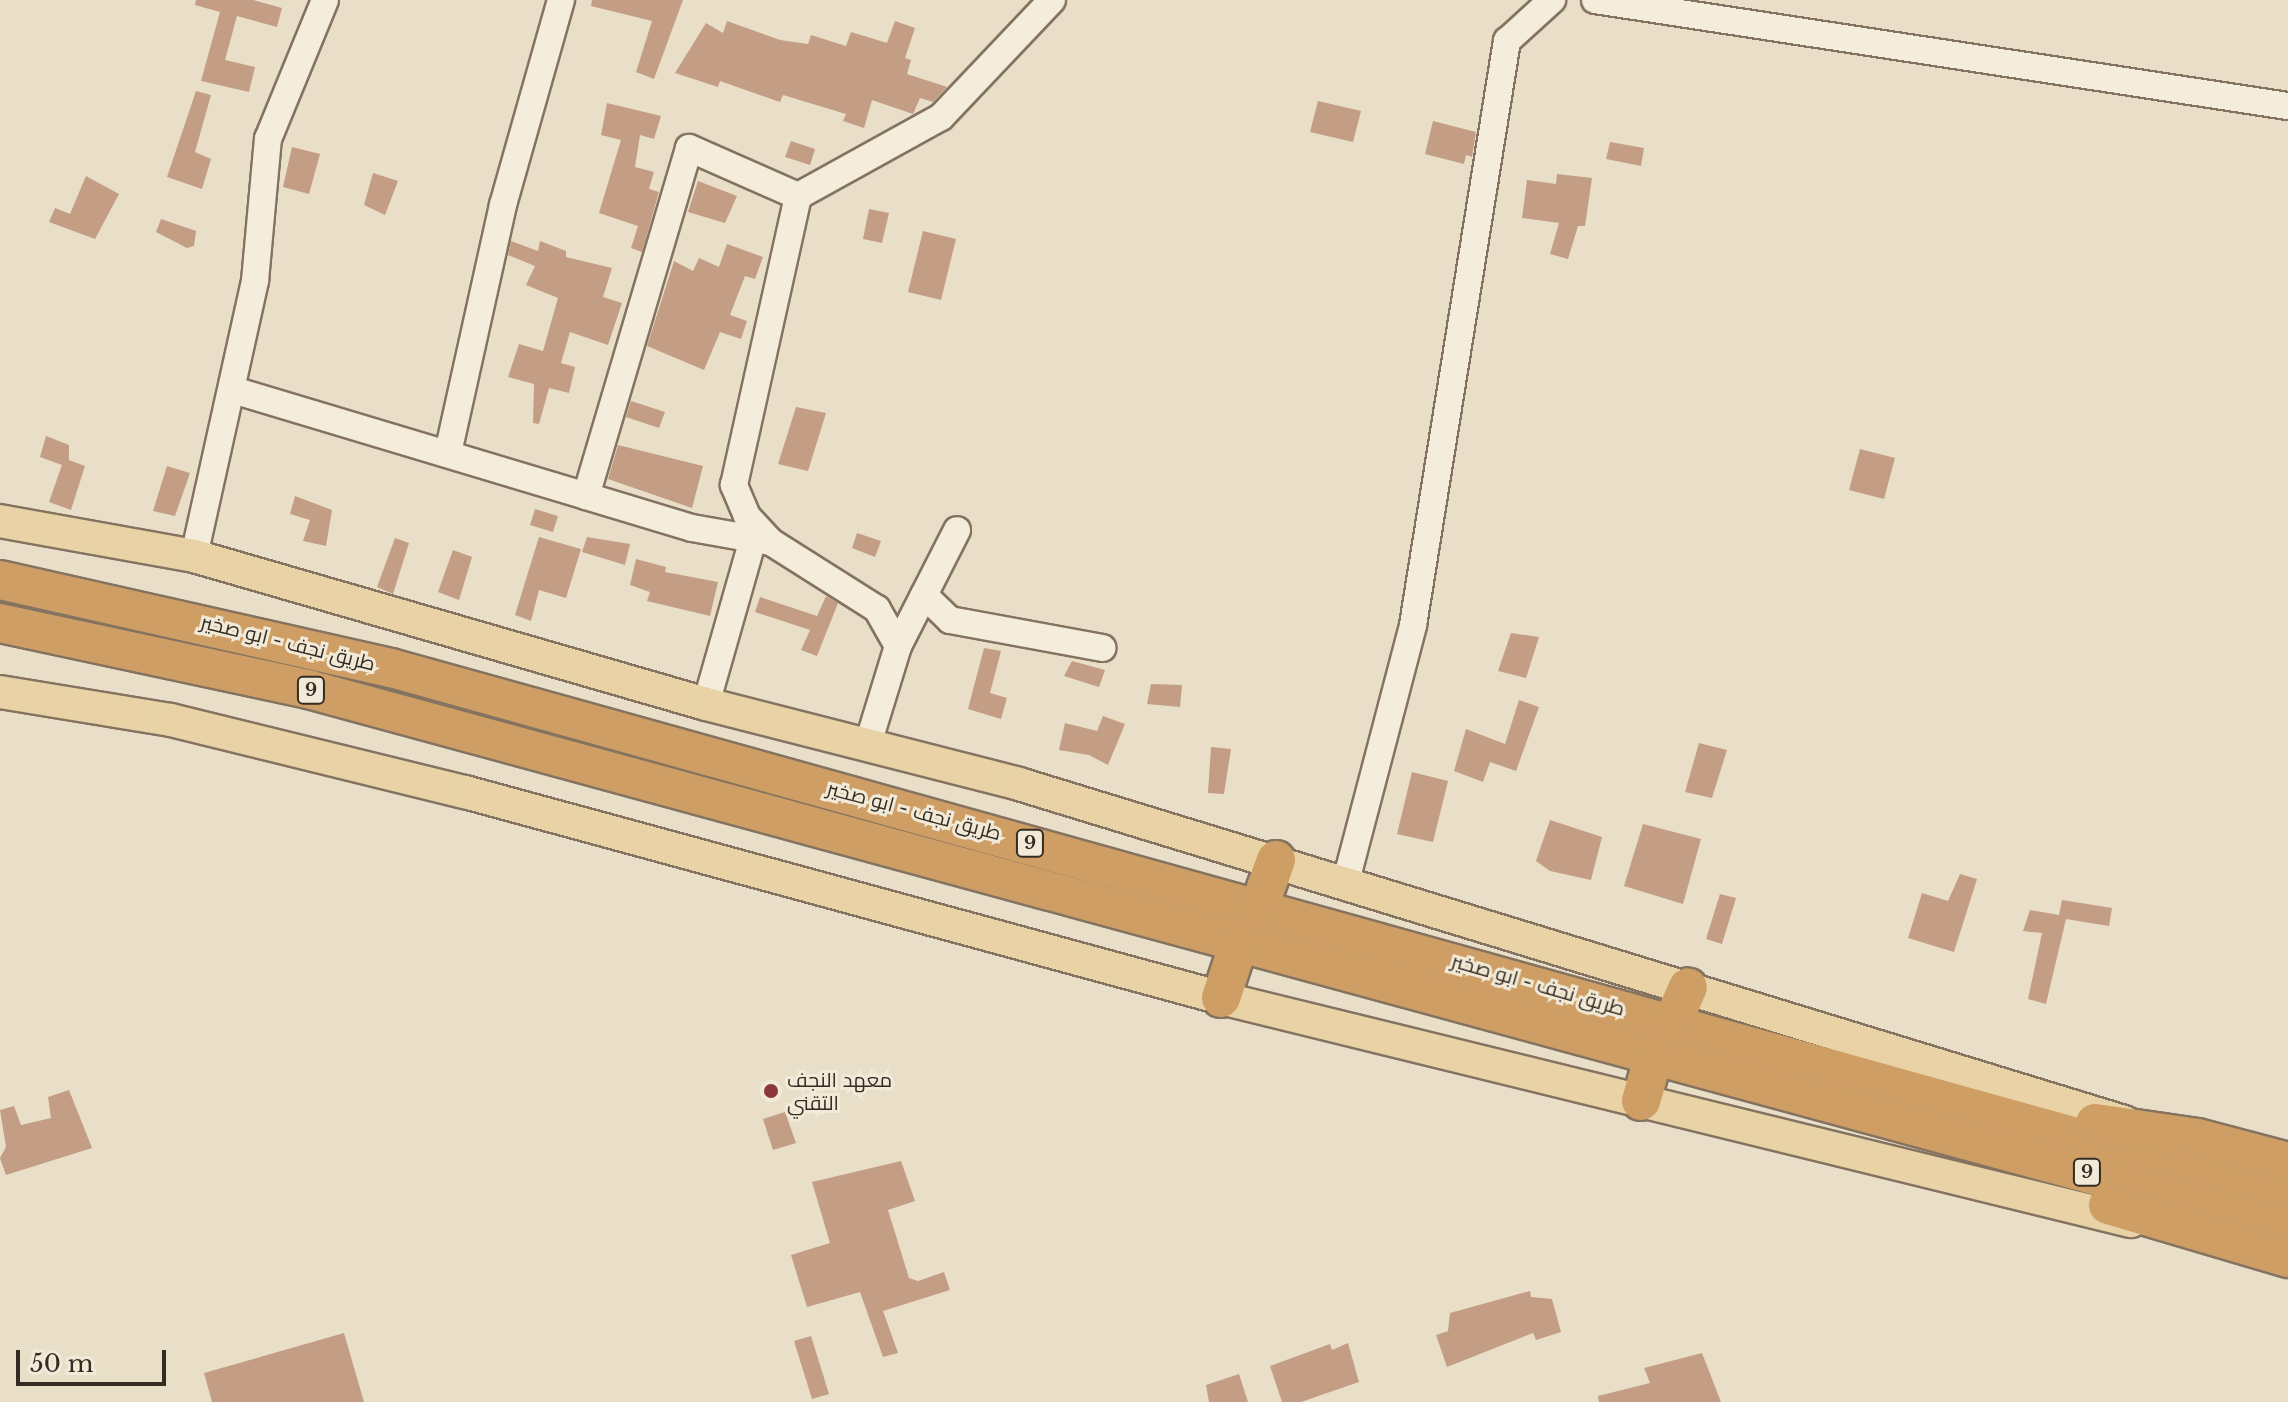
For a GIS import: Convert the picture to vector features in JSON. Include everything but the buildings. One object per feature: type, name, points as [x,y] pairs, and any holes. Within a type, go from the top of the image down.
[{"type":"highway","name":"طريق نجف - ابو صخير","points":[[0,580],[196,621],[391,668],[1259,907],[2053,1131]]},
{"type":"highway","points":[[124,646],[137,643],[146,632],[146,619],[137,608]]},
{"type":"highway","points":[[180,660],[175,635],[196,621]]},
{"type":"highway","name":"طريق نجف - ابو صخير","points":[[0,623],[124,646],[308,689],[2003,1150]]},
{"type":"highway","points":[[1259,907],[1276,860]]},
{"type":"highway","points":[[1221,998],[1239,943]]},
{"type":"highway","points":[[1672,1023],[1688,987]]},
{"type":"highway","points":[[1641,1101],[1654,1055]]},
{"type":"highway","points":[[2053,1131],[2091,1123],[2155,1131],[2288,1162]]},
{"type":"highway","name":"9","points":[[2053,1131],[2288,1228]]},
{"type":"highway","points":[[2003,1150],[2050,1180],[2102,1203],[2288,1259]]},
{"type":"highway","name":"9","points":[[2003,1150],[2178,1182],[2288,1196]]},
{"type":"main road","points":[[0,521],[194,556],[706,704],[1019,784],[1346,881],[2155,1131]]},
{"type":"main road","points":[[0,692],[171,720],[465,792],[1221,998],[2288,1259]]},
{"type":"street","points":[[194,556],[255,281],[268,139],[325,0]]},
{"type":"street","points":[[448,453],[503,205],[561,0]]},
{"type":"street","points":[[706,704],[762,541],[734,485],[798,196],[941,117],[1052,0]]},
{"type":"street","points":[[1346,881],[1413,625],[1507,41],[1552,0]]},
{"type":"street","points":[[1595,0],[2288,106]]},
{"type":"street","points":[[586,496],[689,148],[798,196]]},
{"type":"street","points":[[233,390],[692,528],[762,541],[877,609],[898,646]]},
{"type":"street","points":[[867,747],[898,646],[957,530]]},
{"type":"street","points":[[924,595],[950,620],[1102,648]]},
{"type":"place","name":"معهد النجف التقني","points":[[771,1091]]}]
